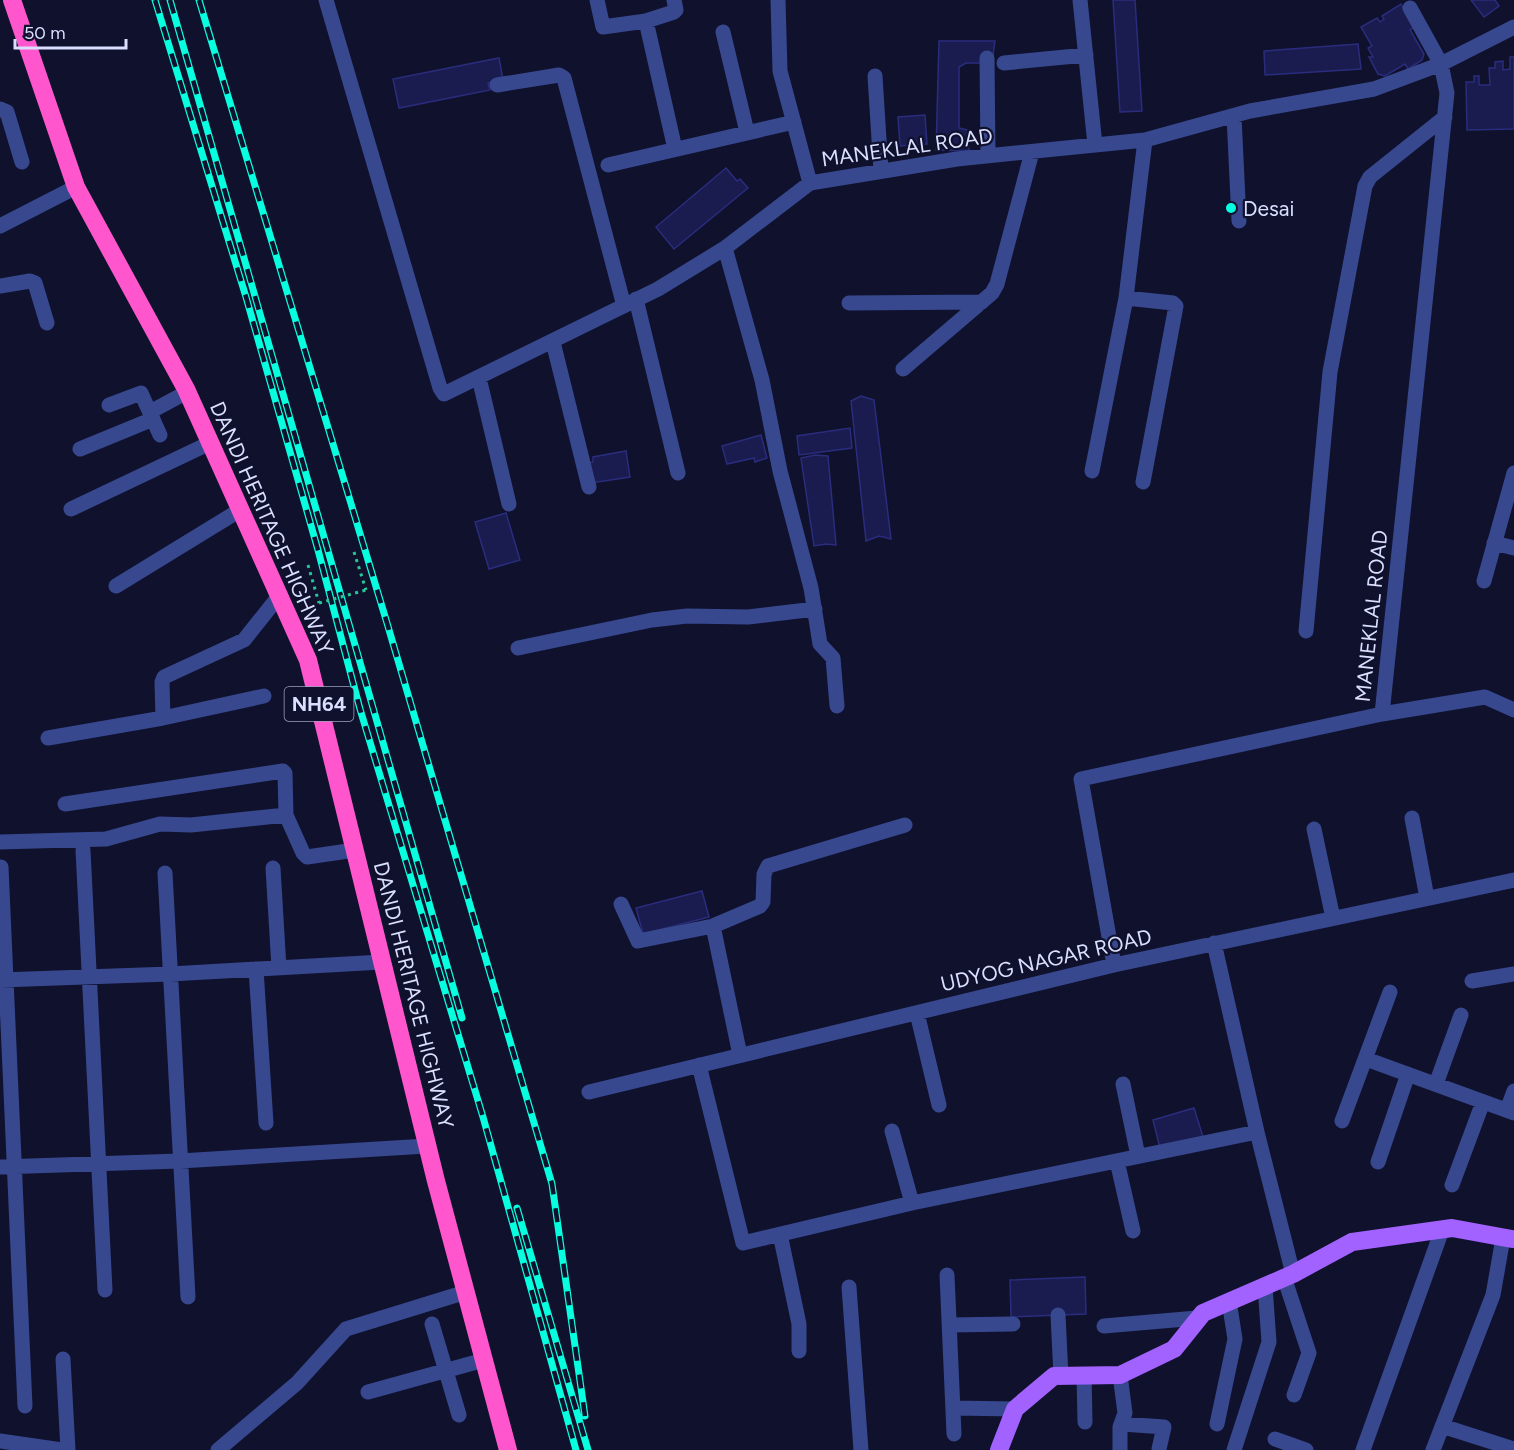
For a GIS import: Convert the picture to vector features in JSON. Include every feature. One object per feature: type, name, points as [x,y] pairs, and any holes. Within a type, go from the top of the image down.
[{"type":"highway","name":"DANDI HERITAGE HIGHWAY","points":[[12,0],[76,187],[187,392],[308,660],[428,1146],[508,1450]]},
{"type":"main road","points":[[999,1450],[1015,1409],[1054,1376],[1120,1375],[1174,1349],[1203,1313],[1288,1276],[1352,1242],[1452,1228],[1511,1240]]},
{"type":"street","name":"MANEKLAL ROAD","points":[[326,0],[440,388],[444,394],[658,289],[725,248],[810,183],[988,156],[1145,140],[1234,116],[1374,89],[1441,64],[1514,27]]},
{"type":"street","points":[[597,0],[603,27],[646,21],[674,12],[676,10],[674,0]]},
{"type":"street","points":[[778,0],[780,71],[810,183]]},
{"type":"street","points":[[1080,0],[1095,146]]},
{"type":"street","points":[[1410,8],[1441,64]]},
{"type":"street","points":[[646,21],[675,149]]},
{"type":"street","points":[[723,32],[747,132]]},
{"type":"street","points":[[1004,63],[1086,54]]},
{"type":"street","points":[[987,58],[988,156]]},
{"type":"street","name":"MANEKLAL ROAD","points":[[1114,965],[1081,779],[1382,714],[1445,117],[1447,93],[1441,64]]},
{"type":"street","points":[[497,85],[559,75],[564,78],[678,472]]},
{"type":"street","points":[[875,76],[881,171]]},
{"type":"street","points":[[0,109],[7,112],[22,162]]},
{"type":"street","points":[[1234,116],[1239,221]]},
{"type":"street","points":[[1306,631],[1329,378],[1365,186],[1370,177],[1445,117]]},
{"type":"street","points":[[608,165],[794,122]]},
{"type":"street","points":[[1092,471],[1126,298],[1145,140]]},
{"type":"street","points":[[903,369],[992,293],[997,284],[1032,152]]},
{"type":"street","points":[[1,220],[76,187]]},
{"type":"street","points":[[725,248],[762,380],[780,471],[811,588],[820,644],[833,658],[837,706]]},
{"type":"street","points":[[0,286],[30,281],[35,283],[47,323]]},
{"type":"street","points":[[1126,298],[1173,303],[1176,306],[1143,482]]},
{"type":"street","points":[[849,303],[981,302]]},
{"type":"street","points":[[553,342],[589,488]]},
{"type":"street","points":[[479,378],[509,504]]},
{"type":"street","points":[[80,448],[151,415],[187,392]]},
{"type":"street","points":[[109,405],[141,393],[159,435]]},
{"type":"street","points":[[71,509],[210,443]]},
{"type":"street","points":[[1485,581],[1514,473]]},
{"type":"street","points":[[116,586],[240,510]]},
{"type":"street","points":[[1494,543],[1514,548]]},
{"type":"street","points":[[162,718],[164,677],[244,640],[279,596]]},
{"type":"street","points":[[518,648],[652,620],[687,616],[748,617],[815,609]]},
{"type":"street","points":[[48,738],[162,718],[264,696]]},
{"type":"street","points":[[1382,714],[1485,697],[1514,710]]},
{"type":"street","points":[[65,804],[283,771],[285,773],[286,815],[303,853],[307,856],[355,850]]},
{"type":"street","points":[[0,842],[106,839],[160,824],[191,825],[286,815]]},
{"type":"street","points":[[1412,818],[1427,898]]},
{"type":"street","points":[[621,904],[638,941],[713,926],[760,906],[763,902],[764,874],[768,866],[905,825]]},
{"type":"street","points":[[1314,829],[1333,918]]},
{"type":"street","points":[[83,850],[105,1290]]},
{"type":"street","points":[[1,867],[7,1167],[25,1406]]},
{"type":"street","points":[[273,868],[279,968]]},
{"type":"street","points":[[165,873],[188,1297]]},
{"type":"street","name":"UDYOG NAGAR ROAD","points":[[589,1092],[1114,965],[1514,880]]},
{"type":"street","points":[[713,926],[740,1056]]},
{"type":"street","points":[[1214,943],[1288,1276],[1309,1353],[1294,1395]]},
{"type":"street","points":[[3,980],[170,974],[382,962]]},
{"type":"street","points":[[256,969],[266,1123]]},
{"type":"street","points":[[1472,981],[1514,974]]},
{"type":"street","points":[[1342,1121],[1390,992]]},
{"type":"street","points":[[917,1013],[939,1106]]},
{"type":"street","points":[[1436,1084],[1461,1015]]},
{"type":"street","points":[[1366,1059],[1511,1111],[1514,1091]]},
{"type":"street","points":[[699,1065],[743,1243],[912,1203],[1257,1132]]},
{"type":"street","points":[[1378,1162],[1408,1074]]},
{"type":"street","points":[[1123,1084],[1138,1156]]},
{"type":"street","points":[[1452,1185],[1483,1102]]},
{"type":"street","points":[[892,1131],[912,1203]]},
{"type":"street","points":[[7,1167],[180,1161],[428,1146]]},
{"type":"street","points":[[1117,1161],[1133,1231]]},
{"type":"street","points":[[1363,1450],[1442,1230]]},
{"type":"street","points":[[780,1234],[799,1324],[798,1351]]},
{"type":"street","points":[[1432,1450],[1511,1240]]},
{"type":"street","points":[[947,1275],[954,1434]]},
{"type":"street","points":[[1234,1450],[1269,1342],[1265,1286]]},
{"type":"street","points":[[849,1287],[861,1450]]},
{"type":"street","points":[[218,1450],[297,1383],[346,1329],[466,1292]]},
{"type":"street","points":[[1217,1424],[1235,1339],[1229,1302]]},
{"type":"street","points":[[1058,1316],[1061,1376]]},
{"type":"street","points":[[1104,1326],[1197,1318]]},
{"type":"street","points":[[432,1324],[459,1415]]},
{"type":"street","points":[[949,1325],[1013,1324]]},
{"type":"street","points":[[63,1359],[68,1450]]},
{"type":"street","points":[[368,1392],[484,1360]]},
{"type":"street","points":[[1084,1375],[1085,1422]]},
{"type":"street","points":[[1120,1375],[1125,1413],[1120,1450]]},
{"type":"street","points":[[953,1408],[1015,1409]]},
{"type":"street","points":[[1122,1424],[1164,1427],[1159,1449]]},
{"type":"street","points":[[1442,1426],[1514,1449]]},
{"type":"street","points":[[1275,1439],[1298,1449]]},
{"type":"street","points":[[0,1441],[62,1450]]},
{"type":"path","points":[[308,565],[319,603],[366,590],[354,552]]},
{"type":"building","points":[[1113,0],[1135,0],[1142,111],[1120,112]]},
{"type":"building","points":[[1471,0],[1495,0],[1499,6],[1484,17]]},
{"type":"building","points":[[1401,4],[1414,27],[1410,30],[1424,54],[1422,60],[1408,69],[1405,64],[1385,76],[1378,74],[1369,57],[1373,57],[1368,48],[1372,46],[1361,27],[1377,18],[1380,22],[1384,19],[1382,16]]},
{"type":"building","points":[[939,41],[995,41],[992,63],[966,63],[959,67],[959,128],[968,130],[969,151],[936,150]]},
{"type":"building","points":[[1358,44],[1361,69],[1265,75],[1264,51]]},
{"type":"building","points":[[1510,57],[1514,57],[1514,129],[1467,130],[1466,82],[1474,82],[1474,76],[1479,76],[1479,85],[1490,85],[1489,68],[1495,68],[1495,62],[1503,61],[1503,70],[1510,69]]},
{"type":"building","points":[[499,58],[503,80],[488,83],[490,90],[399,108],[393,79]]},
{"type":"building","points":[[925,115],[927,144],[900,146],[898,117]]},
{"type":"building","points":[[726,168],[737,181],[740,179],[748,188],[674,249],[656,227]]},
{"type":"building","points":[[861,396],[874,400],[891,539],[879,536],[866,541],[851,401]]},
{"type":"building","points":[[850,428],[852,448],[799,455],[797,436]]},
{"type":"building","points":[[761,435],[767,458],[755,462],[754,458],[727,464],[722,446]]},
{"type":"building","points":[[626,451],[630,477],[591,483],[588,463],[593,462],[593,457]]},
{"type":"building","points":[[815,455],[828,456],[836,545],[814,546],[801,458]]},
{"type":"building","points":[[506,513],[520,560],[489,569],[475,522]]},
{"type":"building","points":[[702,891],[709,917],[643,934],[636,908]]},
{"type":"building","points":[[1194,1108],[1203,1137],[1160,1148],[1153,1120]]},
{"type":"building","points":[[1085,1277],[1086,1314],[1011,1317],[1010,1280]]},
{"type":"railway","points":[[155,0],[246,297],[318,550],[360,709],[483,1117],[576,1450]]},
{"type":"railway","points":[[170,0],[462,1018]]},
{"type":"railway","points":[[199,0],[387,623],[552,1184],[585,1416]]},
{"type":"railway","points":[[517,1208],[588,1450]]},
{"type":"place","name":"Desai","points":[[1231,208]]}]
